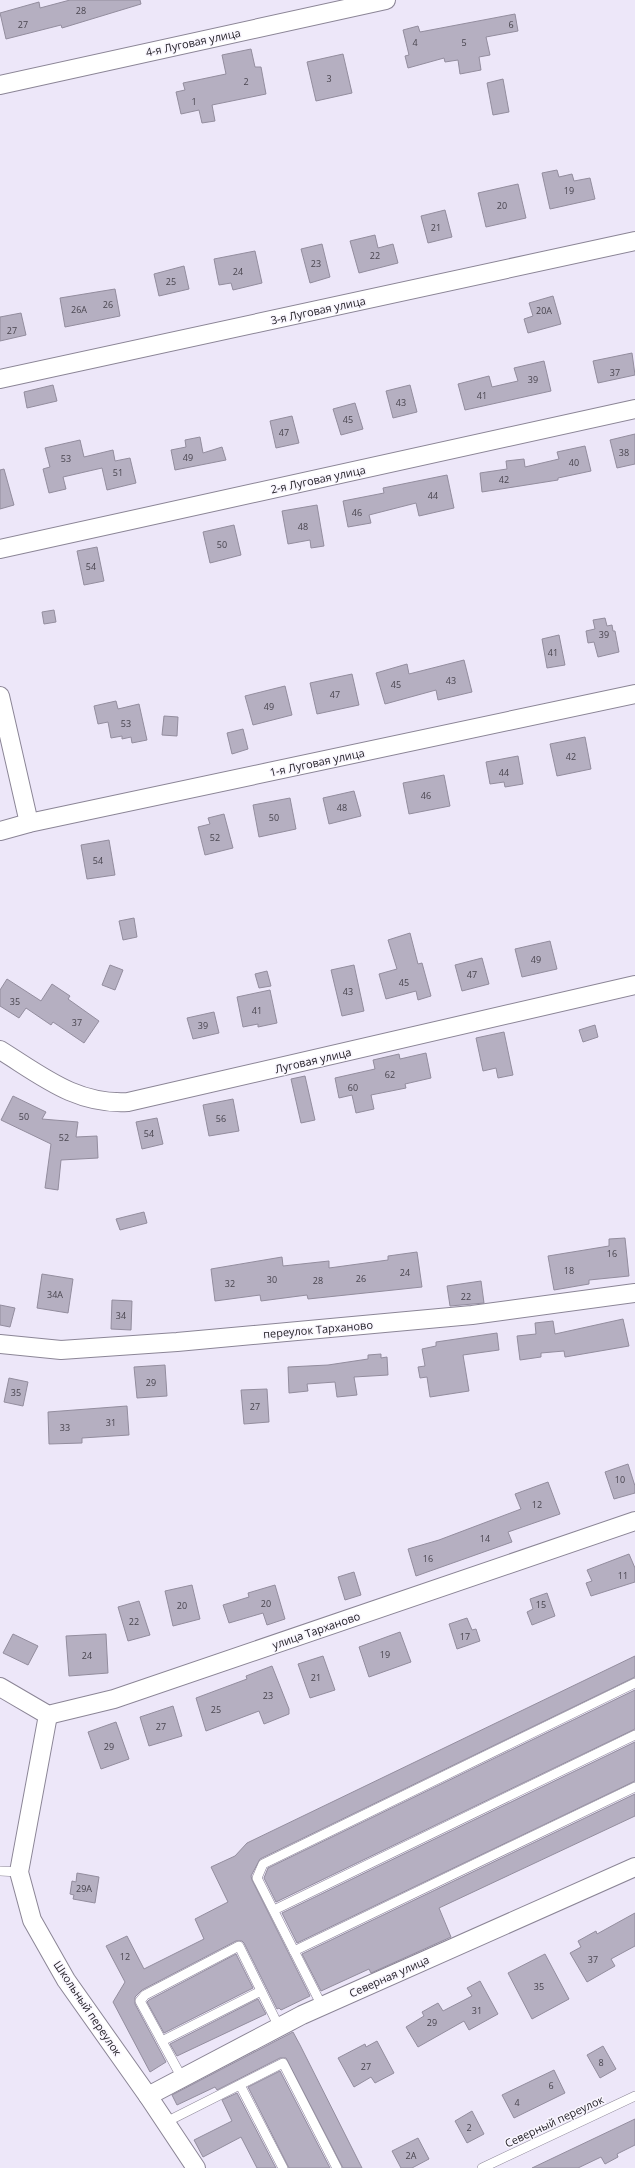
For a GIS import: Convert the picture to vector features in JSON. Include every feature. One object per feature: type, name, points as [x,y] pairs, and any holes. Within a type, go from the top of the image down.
[{"type":"street","name":"4-я Луговая улица","points":[[0,85],[386,0]]},
{"type":"street","name":"3-я Луговая улица","points":[[0,379],[635,241]]},
{"type":"street","name":"2-я Луговая улица","points":[[0,549],[635,409]]},
{"type":"street","name":"1-я Луговая улица","points":[[0,831],[29,823],[635,694]]},
{"type":"street","points":[[0,696],[29,823]]},
{"type":"street","name":"Луговая улица","points":[[0,1050],[63,1090],[80,1097],[111,1103],[128,1102],[635,985]]},
{"type":"street","name":"переулок Тарханово","points":[[0,1344],[61,1350],[177,1342],[472,1316],[635,1293]]},
{"type":"street","name":"улица Тарханово","points":[[48,1715],[114,1699],[635,1520]]},
{"type":"street","points":[[0,1687],[48,1715]]},
{"type":"street","name":"Школьный переулок","points":[[48,1715],[19,1872],[32,1920],[66,1980],[166,2122],[196,2168]]},
{"type":"street","name":"Северная улица","points":[[148,2096],[322,2006],[635,1867]]},
{"type":"lane","points":[[322,2006],[257,1878],[263,1864],[635,1683]]},
{"type":"lane","points":[[274,1910],[635,1735]]},
{"type":"lane","points":[[294,1951],[635,1787]]},
{"type":"lane","points":[[0,1870],[19,1872]]},
{"type":"lane","points":[[182,2078],[140,2001],[145,1995],[239,1946],[279,2027]]},
{"type":"lane","points":[[162,2041],[261,1991]]},
{"type":"lane","points":[[166,2122],[283,2063],[337,2168]]},
{"type":"lane","points":[[240,2085],[283,2168]]},
{"type":"lane","name":"Северный переулок","points":[[482,2168],[635,2096]]},
{"type":"building","points":[[70,0],[140,0],[141,4],[62,28],[61,25],[6,39],[0,13],[39,2],[40,8]]},
{"type":"building","points":[[515,14],[518,31],[486,37],[490,55],[479,57],[481,70],[460,74],[458,60],[445,62],[444,58],[408,68],[405,56],[409,55],[403,30],[418,26],[420,32]]},
{"type":"building","points":[[251,49],[255,67],[261,67],[266,94],[212,105],[215,121],[202,123],[199,110],[181,114],[176,92],[185,90],[183,83],[226,74],[222,55]]},
{"type":"building","points":[[343,54],[352,93],[316,101],[307,62]]},
{"type":"building","points":[[503,79],[509,112],[493,115],[487,83]]},
{"type":"building","points":[[557,170],[559,177],[572,174],[574,181],[590,178],[595,199],[550,209],[542,173]]},
{"type":"building","points":[[518,184],[526,218],[486,227],[478,193]]},
{"type":"building","points":[[445,210],[452,237],[428,243],[421,216]]},
{"type":"building","points":[[375,235],[378,248],[393,244],[398,263],[359,273],[350,241]]},
{"type":"building","points":[[322,244],[330,277],[310,283],[301,249]]},
{"type":"building","points":[[255,251],[262,283],[233,290],[231,283],[219,285],[214,259]]},
{"type":"building","points":[[184,266],[189,289],[159,296],[154,274]]},
{"type":"building","points":[[115,289],[120,316],[65,327],[60,298]]},
{"type":"building","points":[[553,296],[561,324],[528,333],[524,319],[533,316],[529,303]]},
{"type":"building","points":[[21,313],[26,335],[0,341],[0,317]]},
{"type":"building","points":[[632,353],[635,375],[598,383],[593,361]]},
{"type":"building","points":[[544,361],[551,391],[465,410],[458,384],[489,376],[492,387],[518,381],[514,368]]},
{"type":"building","points":[[53,385],[57,401],[27,408],[24,392]]},
{"type":"building","points":[[410,385],[417,412],[393,418],[386,391]]},
{"type":"building","points":[[355,403],[363,429],[341,435],[333,409]]},
{"type":"building","points":[[292,416],[299,443],[276,448],[270,421]]},
{"type":"building","points":[[635,434],[635,464],[617,468],[610,440]]},
{"type":"building","points":[[200,437],[203,453],[222,447],[226,460],[175,470],[171,450],[186,447],[185,440]]},
{"type":"building","points":[[80,440],[84,457],[113,450],[115,461],[130,458],[136,483],[107,490],[102,468],[63,477],[66,489],[49,493],[43,469],[50,467],[45,448]]},
{"type":"building","points":[[585,446],[591,471],[558,478],[558,480],[482,492],[480,473],[507,469],[506,461],[524,459],[525,467],[559,459],[557,452]]},
{"type":"building","points":[[4,469],[14,505],[0,509],[0,470]]},
{"type":"building","points":[[447,475],[454,508],[419,516],[416,503],[369,515],[371,523],[348,527],[343,501],[384,493],[383,488]]},
{"type":"building","points":[[317,505],[324,546],[311,548],[310,540],[288,544],[282,511]]},
{"type":"building","points":[[234,525],[241,555],[210,563],[203,532]]},
{"type":"building","points":[[97,547],[104,581],[84,585],[77,551]]},
{"type":"building","points":[[54,610],[56,622],[44,624],[42,612]]},
{"type":"building","points":[[605,618],[607,626],[612,625],[613,631],[615,631],[619,652],[598,657],[594,642],[588,643],[586,631],[595,629],[593,620]]},
{"type":"building","points":[[559,635],[565,665],[547,668],[542,639]]},
{"type":"building","points":[[464,660],[472,692],[438,700],[436,690],[385,704],[376,673],[407,664],[409,674]]},
{"type":"building","points":[[352,674],[359,705],[317,714],[310,683]]},
{"type":"building","points":[[285,686],[292,715],[253,725],[245,696]]},
{"type":"building","points":[[116,701],[118,709],[139,704],[147,740],[132,743],[131,737],[122,739],[122,736],[111,738],[108,722],[98,724],[94,706]]},
{"type":"building","points":[[164,716],[178,717],[177,736],[162,735]]},
{"type":"building","points":[[243,729],[248,749],[232,754],[227,733]]},
{"type":"building","points":[[585,737],[591,769],[557,776],[550,744]]},
{"type":"building","points":[[518,756],[523,784],[505,787],[504,782],[490,784],[486,762]]},
{"type":"building","points":[[444,775],[450,806],[409,814],[403,783]]},
{"type":"building","points":[[354,791],[361,816],[329,824],[323,798]]},
{"type":"building","points":[[290,798],[296,829],[259,837],[253,805]]},
{"type":"building","points":[[224,814],[233,848],[205,855],[198,827],[210,824],[208,818]]},
{"type":"building","points":[[109,840],[115,875],[87,879],[81,845]]},
{"type":"building","points":[[134,918],[137,937],[123,940],[119,921]]},
{"type":"building","points":[[410,933],[418,964],[422,963],[431,996],[418,1000],[416,991],[386,999],[379,974],[397,969],[388,940]]},
{"type":"building","points":[[550,941],[557,969],[522,977],[515,949]]},
{"type":"building","points":[[482,958],[489,984],[462,991],[455,965]]},
{"type":"building","points":[[110,965],[123,970],[115,990],[102,985]]},
{"type":"building","points":[[354,965],[364,1011],[342,1016],[331,970]]},
{"type":"building","points":[[267,971],[271,986],[259,988],[255,974]]},
{"type":"building","points":[[7,979],[41,1001],[52,984],[70,996],[68,999],[99,1021],[84,1043],[53,1022],[51,1025],[26,1008],[19,1018],[0,1006],[0,990]]},
{"type":"building","points":[[270,990],[277,1023],[258,1027],[258,1024],[243,1027],[237,997]]},
{"type":"building","points":[[214,1012],[219,1033],[193,1039],[187,1018]]},
{"type":"building","points":[[595,1025],[598,1037],[583,1042],[579,1030]]},
{"type":"building","points":[[504,1032],[513,1075],[498,1078],[496,1068],[483,1071],[476,1038]]},
{"type":"building","points":[[426,1053],[431,1078],[405,1084],[406,1088],[371,1095],[374,1109],[356,1113],[352,1095],[339,1098],[335,1078],[375,1069],[373,1060],[399,1054],[400,1059]]},
{"type":"building","points":[[305,1076],[315,1120],[301,1123],[291,1079]]},
{"type":"building","points":[[13,1096],[46,1112],[42,1119],[78,1122],[76,1137],[97,1136],[98,1158],[61,1160],[58,1190],[45,1188],[51,1144],[1,1120]]},
{"type":"building","points":[[233,1099],[239,1131],[209,1136],[203,1105]]},
{"type":"building","points":[[157,1118],[163,1144],[142,1149],[136,1122]]},
{"type":"building","points":[[144,1212],[147,1223],[120,1230],[116,1219]]},
{"type":"building","points":[[625,1238],[629,1276],[589,1280],[589,1284],[554,1290],[548,1256],[609,1246],[609,1239]]},
{"type":"building","points":[[417,1252],[422,1287],[308,1299],[307,1295],[261,1301],[260,1295],[215,1301],[211,1269],[282,1257],[283,1266],[329,1261],[329,1268],[388,1260],[388,1256]]},
{"type":"building","points":[[42,1274],[73,1279],[68,1313],[37,1308]]},
{"type":"building","points":[[481,1281],[484,1303],[450,1306],[447,1286]]},
{"type":"building","points":[[112,1300],[132,1301],[131,1330],[111,1329]]},
{"type":"building","points":[[0,1305],[15,1308],[10,1327],[0,1325]]},
{"type":"building","points":[[623,1319],[629,1346],[565,1357],[564,1351],[541,1353],[541,1357],[520,1360],[517,1336],[536,1334],[535,1323],[553,1321],[555,1334]]},
{"type":"building","points":[[497,1333],[499,1350],[463,1355],[469,1391],[430,1397],[427,1377],[420,1378],[418,1367],[425,1366],[422,1349],[436,1346],[436,1342]]},
{"type":"building","points":[[381,1354],[381,1358],[387,1357],[388,1375],[354,1377],[357,1395],[337,1397],[335,1382],[307,1384],[308,1391],[289,1393],[288,1367],[328,1365],[368,1359],[368,1355]]},
{"type":"building","points":[[165,1365],[167,1396],[137,1398],[134,1367]]},
{"type":"building","points":[[9,1378],[28,1382],[23,1406],[4,1402]]},
{"type":"building","points":[[267,1389],[269,1422],[244,1424],[241,1390]]},
{"type":"building","points":[[127,1406],[129,1435],[82,1438],[82,1443],[49,1444],[48,1412]]},
{"type":"building","points":[[628,1464],[635,1486],[635,1493],[614,1499],[605,1472]]},
{"type":"building","points":[[548,1482],[560,1514],[508,1532],[512,1542],[416,1576],[408,1549],[439,1540],[521,1509],[515,1494]]},
{"type":"building","points":[[629,1554],[635,1568],[635,1582],[591,1596],[586,1583],[592,1581],[587,1570]]},
{"type":"building","points":[[354,1572],[361,1595],[345,1600],[338,1577]]},
{"type":"building","points":[[192,1585],[200,1619],[173,1626],[165,1591]]},
{"type":"building","points":[[275,1585],[285,1619],[267,1625],[263,1613],[229,1623],[223,1605],[249,1597],[248,1593]]},
{"type":"building","points":[[547,1593],[555,1616],[532,1625],[527,1612],[533,1609],[530,1599]]},
{"type":"building","points":[[139,1601],[150,1635],[128,1641],[118,1607]]},
{"type":"building","points":[[467,1618],[472,1630],[476,1629],[480,1641],[457,1649],[449,1624]]},
{"type":"building","points":[[400,1632],[411,1662],[369,1677],[359,1647]]},
{"type":"building","points":[[13,1634],[38,1646],[28,1665],[3,1653]]},
{"type":"building","points":[[106,1634],[108,1673],[69,1676],[66,1636]]},
{"type":"building","points":[[323,1656],[335,1690],[310,1698],[298,1664]]},
{"type":"building","points":[[635,1656],[635,1677],[260,1859],[251,1876],[252,1880],[310,1996],[281,2010],[279,2008],[277,2009],[244,1943],[242,1941],[236,1941],[142,1990],[135,1997],[135,2004],[166,2062],[150,2072],[113,2002],[125,1982],[106,1946],[127,1936],[144,1969],[204,1939],[195,1919],[228,1902],[211,1867],[235,1856],[247,1843]]},
{"type":"building","points":[[272,1666],[289,1709],[289,1714],[264,1724],[259,1711],[206,1731],[196,1698],[247,1679],[246,1676]]},
{"type":"building","points":[[635,1690],[635,1729],[276,1902],[264,1878],[268,1868]]},
{"type":"building","points":[[173,1706],[182,1736],[149,1746],[140,1717]]},
{"type":"building","points":[[116,1722],[129,1759],[101,1769],[88,1732]]},
{"type":"building","points":[[635,1742],[635,1781],[297,1943],[282,1913]]},
{"type":"building","points":[[635,1794],[635,1816],[439,1908],[451,1937],[371,1973],[369,1969],[321,1991],[302,1954]]},
{"type":"building","points":[[77,1873],[99,1877],[95,1903],[73,1899],[74,1895],[70,1894],[72,1881],[76,1882]]},
{"type":"building","points":[[635,1913],[635,1946],[611,1959],[615,1966],[587,1982],[570,1953],[581,1947],[578,1941],[596,1931],[597,1934]]},
{"type":"building","points":[[236,1954],[253,1988],[164,2033],[147,2002]]},
{"type":"building","points":[[545,1954],[569,1999],[532,2019],[508,1973]]},
{"type":"building","points":[[480,1981],[498,2014],[469,2030],[464,2021],[418,2047],[406,2027],[424,2016],[422,2012],[438,2003],[443,2011],[472,1996],[467,1988]]},
{"type":"building","points":[[258,1999],[266,2014],[177,2056],[170,2044]]},
{"type":"building","points":[[293,2032],[362,2168],[343,2168],[286,2058],[280,2058],[217,2090],[215,2087],[177,2105],[172,2095]]},
{"type":"building","points":[[377,2041],[394,2073],[375,2083],[371,2077],[354,2087],[338,2058],[365,2044],[366,2047]]},
{"type":"building","points":[[603,2046],[616,2069],[600,2078],[587,2055]]},
{"type":"building","points":[[554,2070],[565,2093],[514,2118],[502,2095]]},
{"type":"building","points":[[280,2071],[330,2168],[289,2168],[248,2087]]},
{"type":"building","points":[[237,2093],[276,2168],[257,2168],[241,2137],[203,2157],[194,2140],[232,2121],[222,2100]]},
{"type":"building","points":[[472,2111],[484,2134],[467,2143],[455,2121]]},
{"type":"building","points":[[635,2119],[635,2145],[617,2154],[618,2157],[605,2164],[601,2157],[578,2168],[532,2168]]},
{"type":"building","points":[[418,2138],[429,2159],[412,2168],[401,2168],[392,2151]]}]
